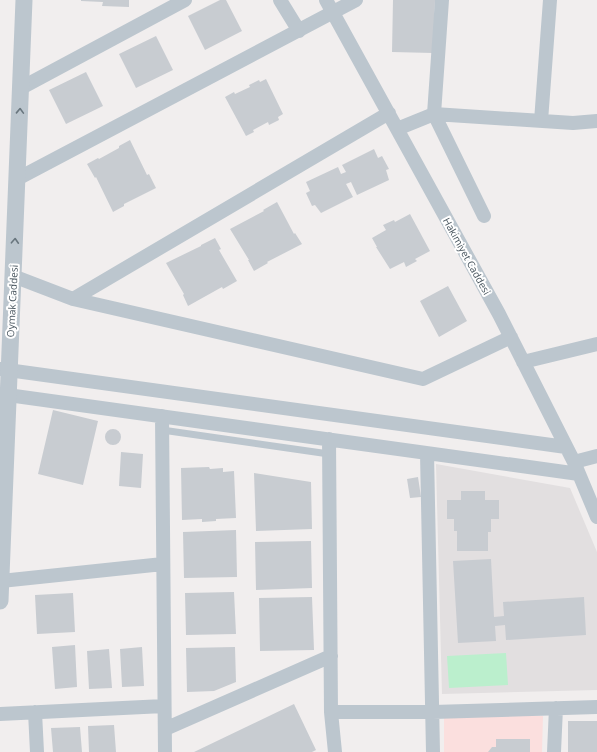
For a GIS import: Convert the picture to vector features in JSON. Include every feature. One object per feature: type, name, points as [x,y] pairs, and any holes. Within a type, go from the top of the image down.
[{"type":"street","name":"Oymak Caddesi","points":[[0,601],[4,369],[13,276],[24,0]]},
{"type":"street","points":[[20,88],[185,0]]},
{"type":"street","points":[[280,0],[299,31]]},
{"type":"street","name":"Hakimiyet Caddesi","points":[[326,0],[511,337],[566,447],[597,517]]},
{"type":"street","points":[[17,179],[356,0]]},
{"type":"street","points":[[442,0],[434,114],[484,216]]},
{"type":"street","points":[[541,121],[550,0]]},
{"type":"street","points":[[73,300],[389,113]]},
{"type":"street","points":[[397,129],[434,114],[573,123],[597,121]]},
{"type":"street","points":[[13,276],[73,300],[423,379],[511,337]]},
{"type":"street","points":[[523,362],[597,344]]},
{"type":"street","points":[[4,369],[566,447]]},
{"type":"street","points":[[4,394],[162,423],[329,439],[426,453],[576,468],[597,456]]},
{"type":"street","points":[[162,423],[165,752]]},
{"type":"street","points":[[329,439],[331,712],[335,752]]},
{"type":"street","points":[[426,453],[433,752]]},
{"type":"street","points":[[1,581],[163,564]]},
{"type":"street","points":[[165,730],[331,656]]},
{"type":"street","points":[[0,714],[164,706]]},
{"type":"street","points":[[331,712],[433,712],[597,707]]},
{"type":"street","points":[[554,752],[556,708]]},
{"type":"street","points":[[35,712],[37,752]]},
{"type":"lane","points":[[162,423],[329,454]]},
{"type":"shaded area","points":[[436,464],[570,488],[597,552],[597,690],[442,694]]},
{"type":"shaded area","points":[[444,715],[543,716],[542,752],[444,752]]},
{"type":"green space","points":[[506,653],[508,685],[449,688],[447,656]]},
{"type":"building","points":[[81,0],[129,0],[129,7],[102,6],[103,2]]},
{"type":"building","points":[[220,0],[226,0],[242,31],[205,50],[188,16]]},
{"type":"building","points":[[393,0],[435,0],[433,53],[392,52]]},
{"type":"building","points":[[156,36],[173,70],[136,88],[119,54]]},
{"type":"building","points":[[86,72],[103,106],[66,124],[49,90]]},
{"type":"building","points":[[266,79],[283,114],[278,117],[279,120],[269,125],[268,122],[253,130],[254,132],[246,136],[225,97],[234,92],[235,94],[250,87],[249,85],[259,80],[260,82]]},
{"type":"building","points":[[130,140],[147,175],[149,174],[156,188],[124,204],[124,206],[113,212],[96,177],[95,178],[87,164],[119,148],[119,146]]},
{"type":"building","points":[[374,149],[378,158],[382,156],[389,169],[386,170],[389,180],[357,195],[351,182],[346,184],[353,197],[321,213],[315,205],[312,206],[306,193],[310,191],[306,182],[338,167],[341,174],[346,172],[342,165]]},
{"type":"building","points":[[277,202],[294,234],[295,233],[302,244],[267,262],[268,263],[254,271],[230,229],[264,211],[263,210]]},
{"type":"building","points":[[410,214],[430,251],[415,259],[417,261],[406,267],[404,262],[390,269],[372,238],[386,230],[383,225],[394,220],[395,222]]},
{"type":"building","points":[[215,238],[221,249],[219,250],[237,281],[223,289],[222,287],[188,306],[183,295],[184,294],[166,263]]},
{"type":"building","points":[[448,286],[467,321],[439,337],[420,301]]},
{"type":"building","points":[[53,410],[98,421],[83,485],[38,474]]},
{"type":"building","points":[[110,429],[116,429],[121,434],[119,443],[116,445],[110,445],[105,440],[105,434]]},
{"type":"building","points":[[121,452],[143,454],[141,488],[119,486]]},
{"type":"building","points":[[209,467],[210,469],[223,468],[223,472],[234,471],[236,518],[216,519],[216,521],[202,522],[202,519],[182,520],[181,468]]},
{"type":"building","points":[[254,473],[311,482],[312,529],[256,531]]},
{"type":"building","points":[[418,477],[421,497],[410,498],[407,479]]},
{"type":"building","points":[[461,491],[485,491],[485,500],[499,500],[499,519],[491,519],[491,532],[488,532],[488,551],[457,551],[457,531],[454,531],[454,519],[447,519],[447,500],[461,500]]},
{"type":"building","points":[[236,530],[237,577],[184,578],[183,532]]},
{"type":"building","points":[[311,541],[312,588],[256,590],[255,542]]},
{"type":"building","points":[[491,559],[494,617],[504,616],[503,602],[584,597],[586,635],[506,640],[505,625],[495,626],[496,641],[458,643],[453,561]]},
{"type":"building","points":[[234,592],[236,634],[186,635],[185,593]]},
{"type":"building","points":[[73,593],[75,632],[37,634],[35,595]]},
{"type":"building","points":[[312,597],[314,650],[260,651],[259,598]]},
{"type":"building","points":[[75,645],[77,687],[55,689],[52,647]]},
{"type":"building","points":[[142,647],[144,686],[122,687],[120,649]]},
{"type":"building","points":[[235,647],[236,682],[214,691],[187,692],[186,648]]},
{"type":"building","points":[[109,649],[112,688],[89,689],[87,651]]},
{"type":"building","points":[[294,704],[316,750],[312,752],[194,752]]},
{"type":"building","points":[[568,721],[597,721],[597,752],[568,752]]},
{"type":"building","points":[[114,725],[116,752],[89,752],[88,726]]},
{"type":"building","points":[[80,727],[82,752],[53,752],[51,728]]},
{"type":"building","points":[[496,739],[530,739],[530,752],[488,752],[492,747],[496,747]]}]
